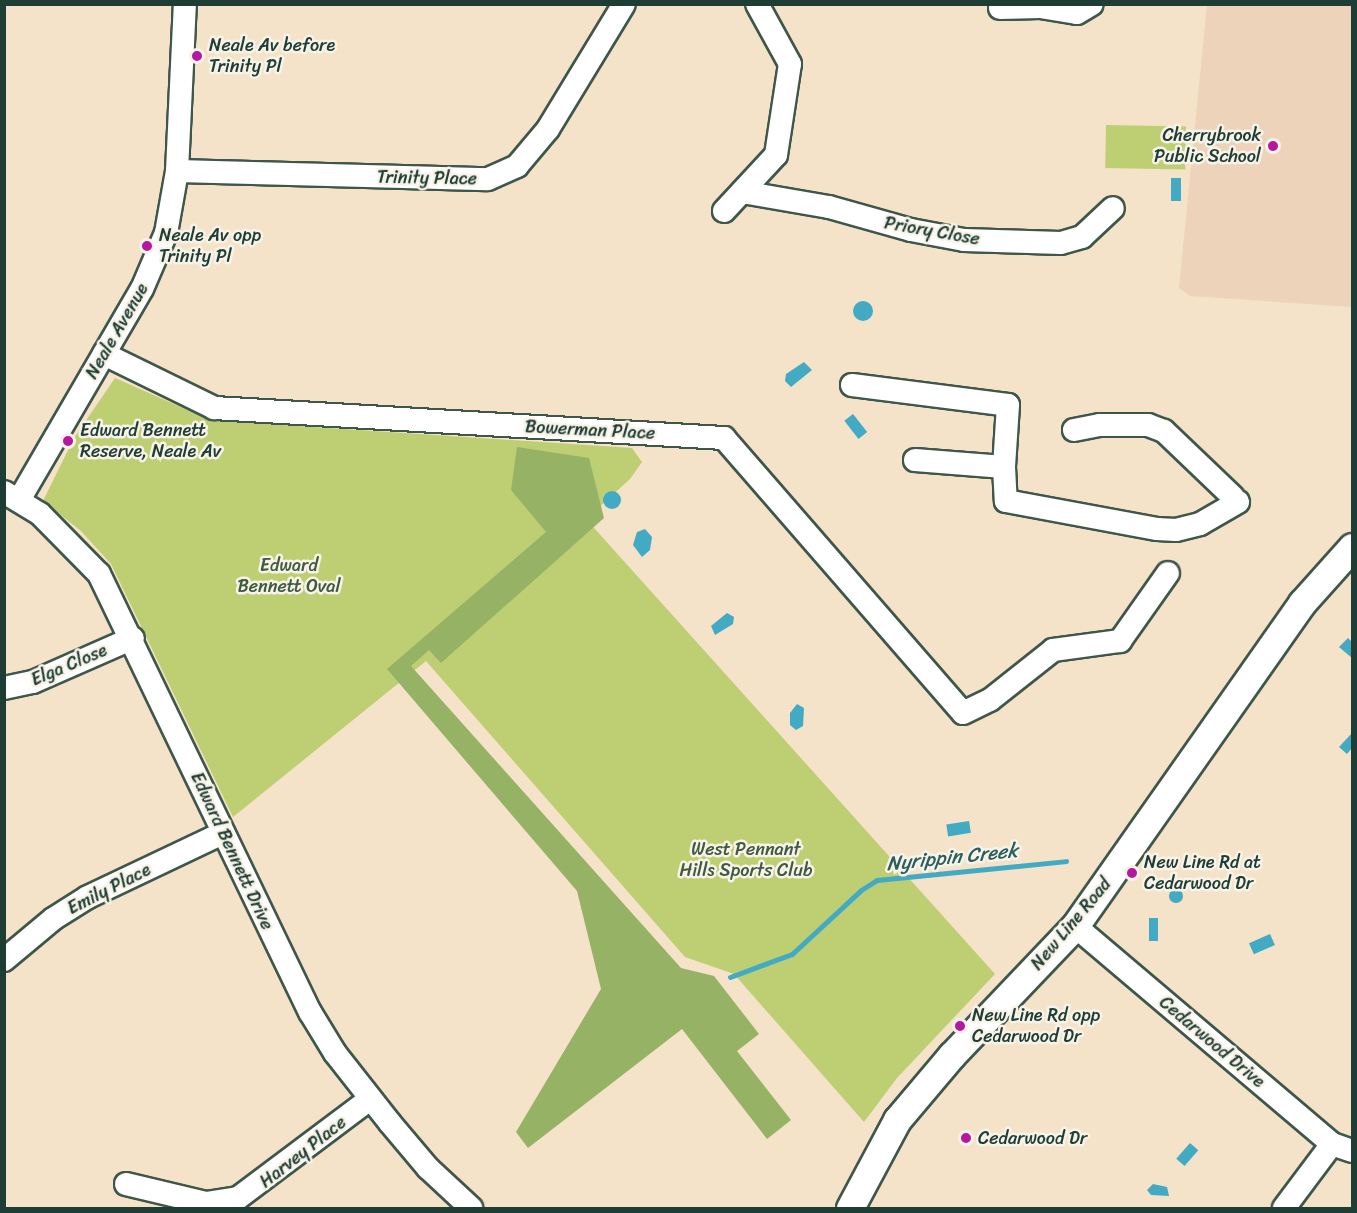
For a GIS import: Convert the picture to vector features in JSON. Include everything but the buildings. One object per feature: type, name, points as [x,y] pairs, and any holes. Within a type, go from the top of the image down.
[{"type":"main road","name":"New Line Road","points":[[850,1209],[897,1120],[952,1054],[1075,926],[1302,603],[1353,547]]},
{"type":"street","name":"Neale Avenue","points":[[12,496],[104,354],[156,259],[166,233],[177,171],[185,4]]},
{"type":"street","points":[[724,210],[776,155],[790,64],[757,4]]},
{"type":"street","points":[[1000,8],[1040,7],[1077,13],[1092,4]]},
{"type":"street","name":"Trinity Place","points":[[177,171],[488,179],[517,166],[548,129],[619,6]]},
{"type":"street","name":"Priory Close","points":[[742,192],[829,207],[911,231],[964,240],[1061,243],[1082,237],[1113,208]]},
{"type":"street","name":"Bowerman Place","points":[[104,354],[214,408],[724,438],[963,713],[990,700],[1053,650],[1120,641],[1168,573]]},
{"type":"street","points":[[852,385],[1008,405],[1004,467],[1006,501],[1157,529],[1176,530],[1200,524],[1236,499],[1164,431],[1148,425],[1100,425],[1074,430]]},
{"type":"street","points":[[915,459],[1004,467]]},
{"type":"street","name":"Edward Bennett Drive","points":[[12,496],[67,538],[99,574],[132,638],[310,1012],[370,1099],[428,1168],[471,1209]]},
{"type":"street","name":"Elga Close","points":[[4,688],[33,682],[132,638]]},
{"type":"street","name":"Emily Place","points":[[4,960],[53,919],[88,897],[224,833]]},
{"type":"street","name":"Cedarwood Drive","points":[[1075,926],[1342,1147]]},
{"type":"street","name":"Harvey Place","points":[[126,1184],[197,1202],[238,1198],[370,1099]]},
{"type":"street","points":[[1284,1209],[1342,1147]]},
{"type":"shaded area","name":"Cherrybrook Public School","points":[[1207,5],[1352,5],[1352,307],[1190,296],[1179,288]]},
{"type":"green space","points":[[1106,125],[1186,126],[1185,169],[1105,168]]},
{"type":"green space","points":[[115,378],[210,420],[632,448],[642,462],[630,479],[586,519],[995,974],[897,1078],[864,1122],[734,974],[685,957],[426,661],[233,817],[111,564],[81,531],[43,501],[74,438]]},
{"type":"green space","points":[[517,447],[589,458],[604,518],[441,663],[429,650],[411,666],[681,968],[714,976],[759,1034],[737,1051],[791,1120],[767,1139],[682,1029],[528,1148],[516,1132],[601,989],[577,891],[387,669],[546,532],[511,490]]},
{"type":"water","points":[[1171,178],[1181,178],[1181,201],[1171,201]]},
{"type":"water","points":[[863,301],[870,304],[873,311],[870,318],[863,321],[856,318],[853,311],[856,304]]},
{"type":"water","points":[[804,362],[812,370],[791,387],[785,381],[786,374]]},
{"type":"water","points":[[853,414],[867,432],[858,439],[844,421]]},
{"type":"water","points":[[608,491],[616,491],[621,496],[619,507],[608,509],[603,504],[603,496]]},
{"type":"water","points":[[645,529],[652,537],[650,550],[642,557],[633,545],[637,532]]},
{"type":"water","points":[[727,613],[734,617],[733,624],[715,635],[711,626]]},
{"type":"water","points":[[1348,638],[1352,642],[1352,658],[1339,647]]},
{"type":"water","points":[[797,704],[804,708],[803,726],[796,730],[790,725],[790,713]]},
{"type":"water","points":[[1352,733],[1352,748],[1347,754],[1339,747]]},
{"type":"water","points":[[969,821],[971,833],[948,836],[946,825]]},
{"type":"water","points":[[1173,889],[1179,889],[1183,896],[1179,903],[1173,903],[1169,899],[1169,893]]},
{"type":"water","points":[[1149,918],[1158,918],[1158,941],[1149,941]]},
{"type":"water","points":[[1270,934],[1275,945],[1254,954],[1249,943]]},
{"type":"water","points":[[1190,1143],[1198,1150],[1185,1166],[1176,1159]]},
{"type":"water","points":[[1153,1184],[1167,1187],[1169,1196],[1151,1195],[1147,1190]]},
{"type":"waterway","name":"Nyrippin Creek","points":[[730,977],[792,954],[861,890],[877,880],[1066,861]]},
{"type":"place","name":"Neale Av before Trinity Pl","points":[[197,56]]},
{"type":"place","name":"Cherrybrook Public School","points":[[1273,146]]},
{"type":"place","name":"Neale Av opp Trinity Pl","points":[[147,246]]},
{"type":"place","name":"Edward Bennett Reserve, Neale Av","points":[[68,441]]},
{"type":"place","name":"New Line Rd at Cedarwood Dr","points":[[1132,873]]},
{"type":"place","name":"New Line Rd opp Cedarwood Dr","points":[[960,1026]]},
{"type":"place","name":"Cedarwood Dr","points":[[966,1138]]},
{"type":"park label","name":"Edward Bennett Oval","points":[[289,576]]},
{"type":"park label","name":"West Pennant Hills Sports Club","points":[[746,860]]}]
